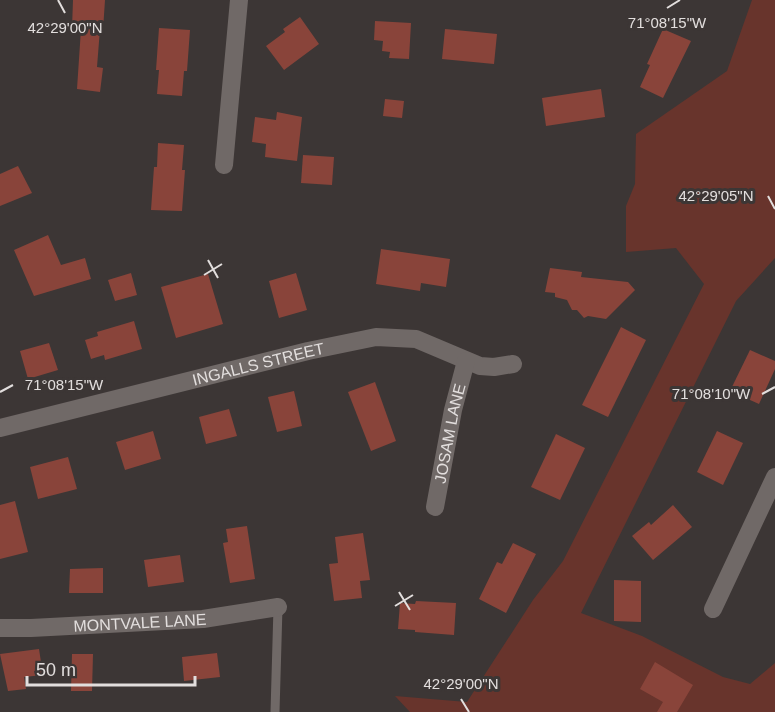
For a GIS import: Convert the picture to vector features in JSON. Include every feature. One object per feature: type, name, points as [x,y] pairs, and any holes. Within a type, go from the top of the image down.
[{"type":"street","points":[[225,165],[239,0]]},
{"type":"street","name":"INGALLS STREET","points":[[0,428],[308,351],[376,337],[416,339],[480,366],[495,367],[513,364]]},
{"type":"street","name":"JOSAM LANE","points":[[435,507],[453,410],[466,361]]},
{"type":"street","points":[[714,609],[775,477]]},
{"type":"street","name":"MONTVALE LANE","points":[[0,628],[203,619],[278,607]]},
{"type":"lane","points":[[275,712],[278,607]]},
{"type":"shaded area","points":[[752,0],[775,0],[775,258],[736,301],[581,613],[642,636],[723,677],[750,684],[775,663],[775,712],[410,712],[395,696],[467,702],[533,600],[563,561],[704,284],[676,248],[626,252],[626,206],[635,184],[636,134],[727,71]]},
{"type":"building","points":[[73,0],[105,0],[97,67],[103,68],[100,92],[77,89],[81,29],[72,28]]},
{"type":"building","points":[[300,17],[319,44],[284,70],[266,46],[285,32],[283,29]]},
{"type":"building","points":[[375,21],[411,23],[409,59],[389,58],[390,52],[382,51],[383,41],[374,40]]},
{"type":"building","points":[[159,28],[190,30],[187,71],[184,71],[182,96],[157,94]]},
{"type":"building","points":[[445,29],[497,34],[494,64],[442,59]]},
{"type":"building","points":[[663,29],[691,41],[663,98],[640,87],[650,65],[647,64]]},
{"type":"building","points":[[601,89],[605,117],[546,126],[542,98]]},
{"type":"building","points":[[385,99],[404,101],[402,118],[383,116]]},
{"type":"building","points":[[277,112],[302,117],[297,161],[265,157],[266,144],[252,142],[255,117],[276,120]]},
{"type":"building","points":[[158,143],[184,145],[182,211],[151,210]]},
{"type":"building","points":[[303,155],[334,157],[332,185],[301,183]]},
{"type":"building","points":[[18,166],[32,193],[0,206],[0,174]]},
{"type":"building","points":[[48,235],[61,265],[85,258],[91,279],[34,296],[14,250]]},
{"type":"building","points":[[381,249],[450,259],[446,287],[421,283],[420,291],[376,284]]},
{"type":"building","points":[[550,268],[582,272],[581,277],[628,282],[635,290],[606,319],[588,316],[584,318],[577,310],[572,310],[567,300],[555,297],[555,293],[545,292]]},
{"type":"building","points":[[131,273],[137,295],[115,301],[108,280]]},
{"type":"building","points":[[296,273],[307,310],[279,318],[269,281]]},
{"type":"building","points":[[208,274],[223,324],[176,338],[161,287]]},
{"type":"building","points":[[134,321],[142,349],[105,360],[104,355],[91,359],[85,340],[98,336],[97,332]]},
{"type":"building","points":[[621,327],[646,340],[608,417],[582,405]]},
{"type":"building","points":[[49,343],[58,370],[28,379],[20,351]]},
{"type":"building","points":[[750,350],[775,361],[775,369],[759,404],[730,391]]},
{"type":"building","points":[[375,382],[396,441],[371,451],[348,392]]},
{"type":"building","points":[[294,391],[302,426],[277,432],[268,397]]},
{"type":"building","points":[[229,409],[237,436],[206,444],[199,417]]},
{"type":"building","points":[[153,431],[161,459],[125,470],[116,442]]},
{"type":"building","points":[[717,431],[743,443],[723,485],[697,472]]},
{"type":"building","points":[[556,434],[585,448],[560,500],[531,487]]},
{"type":"building","points":[[68,457],[77,489],[38,499],[30,467]]},
{"type":"building","points":[[15,501],[28,552],[0,559],[0,505]]},
{"type":"building","points":[[673,505],[692,527],[653,560],[632,536],[649,522],[651,525]]},
{"type":"building","points":[[247,526],[255,579],[230,583],[223,543],[228,542],[226,529]]},
{"type":"building","points":[[363,533],[370,580],[360,581],[362,598],[334,601],[329,564],[338,563],[335,537]]},
{"type":"building","points":[[513,543],[536,554],[506,613],[479,599],[497,562],[502,564]]},
{"type":"building","points":[[180,555],[184,582],[148,587],[144,560]]},
{"type":"building","points":[[103,568],[103,593],[69,593],[70,569]]},
{"type":"building","points":[[614,580],[641,581],[641,622],[614,621]]},
{"type":"building","points":[[416,601],[456,603],[454,635],[398,629],[400,603],[415,604]]},
{"type":"building","points":[[39,649],[43,675],[24,677],[26,689],[8,691],[0,654]]},
{"type":"building","points":[[217,653],[220,677],[184,681],[182,657]]},
{"type":"building","points":[[72,654],[93,654],[92,691],[71,691]]},
{"type":"building","points":[[655,662],[693,685],[677,712],[657,712],[663,702],[640,689]]}]
